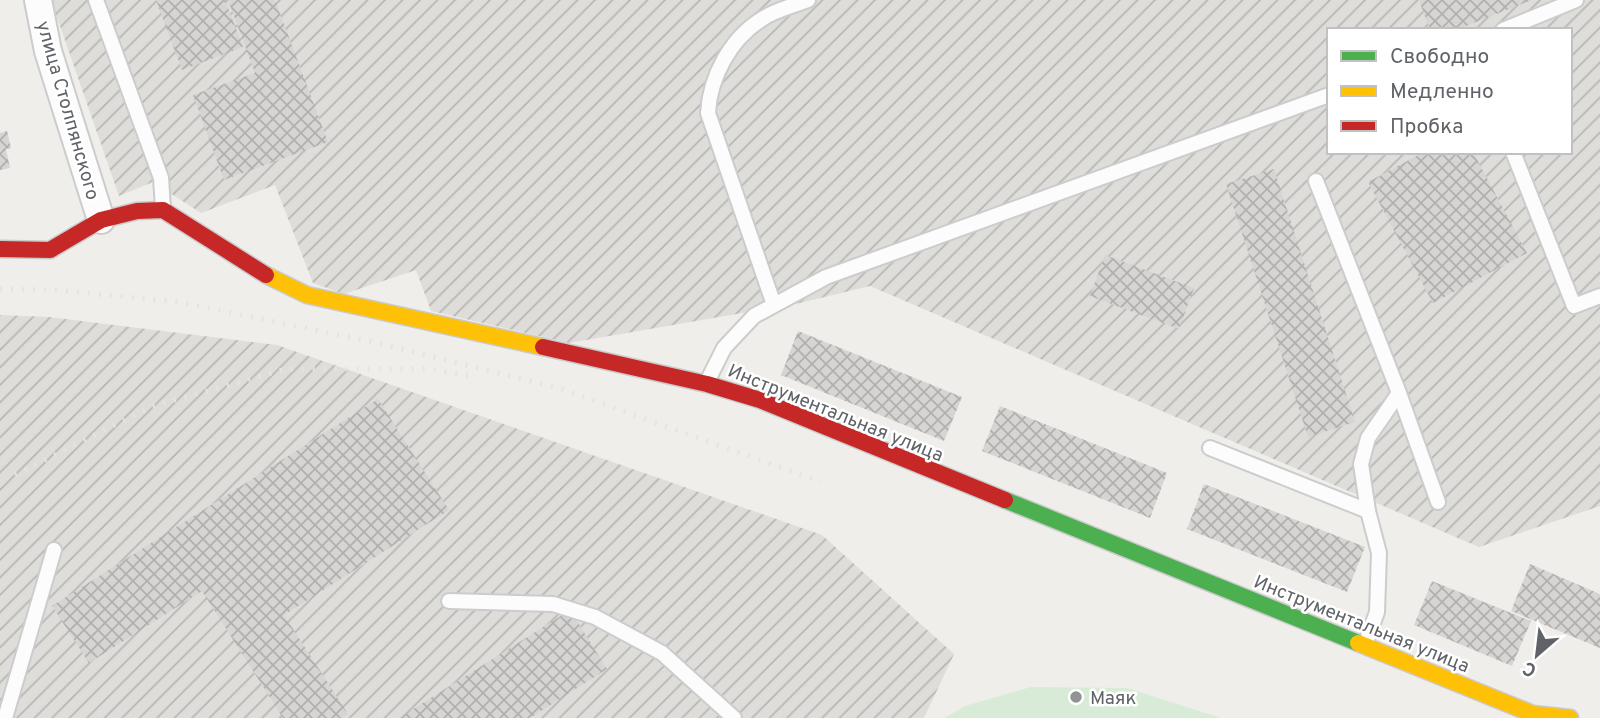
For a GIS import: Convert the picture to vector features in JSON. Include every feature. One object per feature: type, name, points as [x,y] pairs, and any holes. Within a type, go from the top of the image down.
[{"type":"street","name":"улица Столпянского","points":[[38,0],[48,51],[101,220]]},
{"type":"street","points":[[0,249],[50,250],[101,220],[137,211],[163,210]]},
{"type":"street","name":"Инструментальная улица","points":[[163,210],[265,275],[307,295],[707,384],[760,400],[1532,716],[1570,718]]},
{"type":"lane","points":[[96,0],[161,178],[163,210]]},
{"type":"lane","points":[[774,305],[708,113],[709,94],[730,48],[762,19],[808,0]]},
{"type":"lane","points":[[1508,28],[1576,0]]},
{"type":"lane","points":[[707,384],[724,348],[754,316],[826,277],[1327,96]]},
{"type":"lane","points":[[1514,154],[1574,306],[1600,296]]},
{"type":"lane","points":[[1317,181],[1438,502]]},
{"type":"lane","points":[[1364,647],[1377,612],[1379,553],[1368,511],[1361,464],[1368,438],[1399,393]]},
{"type":"lane","points":[[1210,448],[1368,511]]},
{"type":"lane","points":[[5,718],[54,550]]},
{"type":"lane","points":[[449,601],[553,604],[595,617],[662,653],[734,718]]},
{"type":"shaded area","points":[[51,0],[1600,0],[1600,506],[1479,547],[870,286],[800,303],[569,343],[431,311],[416,270],[344,294],[313,283],[275,185],[201,213],[153,182],[119,196]]},
{"type":"shaded area","points":[[0,315],[49,317],[277,345],[822,535],[954,654],[924,718],[0,718]]},
{"type":"green space","name":"Маяк","points":[[1031,687],[1127,688],[1221,718],[944,718],[965,706]]},
{"type":"building","points":[[156,0],[225,0],[243,47],[182,70]]},
{"type":"building","points":[[228,0],[275,0],[328,142],[224,180],[193,95],[255,73]]},
{"type":"building","points":[[1419,0],[1532,0],[1461,28],[1429,28]]},
{"type":"building","points":[[7,131],[11,148],[6,149],[10,168],[0,170],[0,133]]},
{"type":"building","points":[[1420,154],[1474,154],[1527,253],[1433,303],[1368,182]]},
{"type":"building","points":[[1274,169],[1355,422],[1308,437],[1226,184]]},
{"type":"building","points":[[1105,255],[1194,288],[1179,329],[1090,296]]},
{"type":"building","points":[[798,331],[962,397],[944,441],[781,375]]},
{"type":"building","points":[[378,399],[449,510],[284,615],[348,714],[342,718],[283,718],[202,591],[89,663],[52,606]]},
{"type":"building","points":[[1000,406],[1167,473],[1150,518],[982,451]]},
{"type":"building","points":[[1204,484],[1365,547],[1347,592],[1187,529]]},
{"type":"building","points":[[1530,564],[1600,594],[1600,648],[1511,611]]},
{"type":"building","points":[[1432,581],[1531,621],[1512,666],[1414,625]]},
{"type":"building","points":[[570,610],[607,669],[530,718],[399,718]]},
{"type":"railway","points":[[0,289],[55,290],[179,302],[373,342],[559,388],[821,482]]},
{"type":"railway","points":[[15,475],[150,407],[286,369],[426,369],[472,376]]},
{"type":"traffic: fast","points":[[1005,500],[1358,643]]},
{"type":"traffic: slow","points":[[266,275],[307,295],[543,347]]},
{"type":"traffic: slow","points":[[1358,643],[1533,714],[1570,718]]},
{"type":"traffic: jam","points":[[0,249],[50,250],[101,220],[137,211],[163,210],[266,275]]},
{"type":"traffic: jam","points":[[543,347],[707,384],[760,400],[1005,500]]},
{"type":"place","name":"Маяк","points":[[1076,697]]}]
